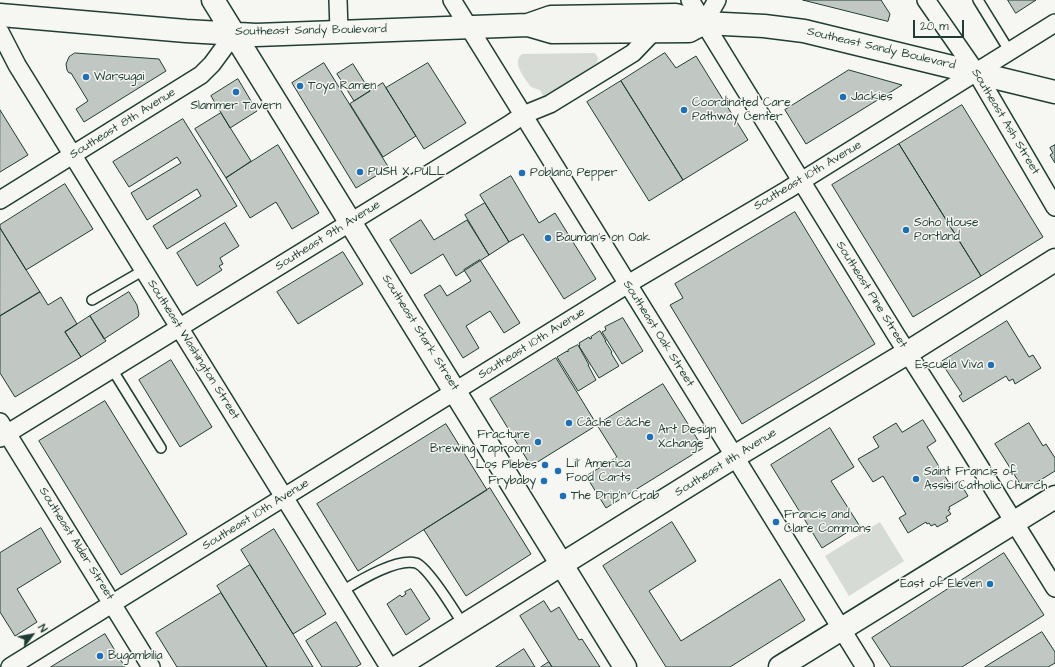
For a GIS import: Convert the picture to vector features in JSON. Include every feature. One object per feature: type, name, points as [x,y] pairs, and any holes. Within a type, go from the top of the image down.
[{"type":"street","name":"Southeast Stark Street","points":[[213,0],[456,391],[625,667]]},
{"type":"street","points":[[338,0],[339,31]]},
{"type":"street","name":"Southeast Oak Street","points":[[452,0],[865,667]]},
{"type":"street","name":"Southeast Pine Street","points":[[690,0],[800,181],[1055,588]]},
{"type":"street","points":[[704,23],[717,0]]},
{"type":"street","name":"Southeast Ash Street","points":[[926,0],[976,72],[1055,207]]},
{"type":"street","name":"Southeast Sandy Boulevard","points":[[0,14],[256,35],[468,26],[528,25],[552,32],[689,31],[704,23]]},
{"type":"street","name":"Southeast Sandy Boulevard","points":[[528,25],[551,16],[676,15],[704,23],[764,26],[804,31],[1055,92]]},
{"type":"street","name":"Southeast 10th Avenue","points":[[10,667],[628,284],[800,181],[1055,23]]},
{"type":"street","name":"Southeast 9th Avenue","points":[[2,431],[112,369],[523,115],[550,104],[633,53],[654,31]]},
{"type":"street","name":"Southeast Washington Street","points":[[0,32],[17,65],[389,667]]},
{"type":"street","name":"Southeast 8th Avenue","points":[[0,200],[201,75],[212,64],[234,34]]},
{"type":"street","name":"Southeast 11th Avenue","points":[[397,667],[734,457],[907,353],[1055,260]]},
{"type":"street","name":"Southeast Alder Street","points":[[2,431],[151,667]]},
{"type":"street","points":[[780,667],[1055,497]]},
{"type":"lane","points":[[978,0],[1010,52]]},
{"type":"lane","points":[[92,300],[144,270]]},
{"type":"lane","points":[[112,369],[161,448]]},
{"type":"lane","points":[[342,591],[390,566],[417,563],[427,572],[464,626]]},
{"type":"shaded area","points":[[595,53],[598,58],[597,63],[544,97],[540,90],[531,87],[518,66],[519,58],[522,54]]},
{"type":"shaded area","points":[[880,522],[904,561],[849,596],[825,556]]},
{"type":"building","points":[[803,0],[881,0],[890,14],[888,21]]},
{"type":"building","points":[[1008,0],[1036,0],[1016,13]]},
{"type":"building","points":[[75,53],[159,59],[166,71],[84,122],[76,109],[88,101],[71,73],[67,70],[66,64],[69,57]]},
{"type":"building","name":"Coordinated Care Pathway Center","points":[[665,53],[676,68],[696,56],[748,140],[683,180],[621,81]]},
{"type":"building","points":[[324,63],[389,168],[356,188],[292,83]]},
{"type":"building","points":[[428,63],[466,123],[424,149],[386,88]]},
{"type":"building","points":[[353,64],[370,91],[354,101],[337,74]]},
{"type":"building","name":"Jackies","points":[[849,70],[902,85],[806,144],[785,110]]},
{"type":"building","points":[[238,79],[257,111],[230,128],[211,96]]},
{"type":"building","points":[[621,81],[683,180],[649,201],[587,102]]},
{"type":"building","points":[[383,83],[416,136],[383,157],[350,104]]},
{"type":"building","points":[[962,105],[1043,237],[981,276],[899,144]]},
{"type":"building","points":[[0,110],[28,155],[0,172]]},
{"type":"building","points":[[221,113],[251,161],[226,178],[195,129]]},
{"type":"building","points":[[183,119],[237,206],[167,249],[153,226],[201,196],[197,189],[147,220],[131,193],[181,163],[177,157],[129,187],[113,162]]},
{"type":"building","name":"Soho House Portland","points":[[899,144],[981,276],[913,317],[832,185]]},
{"type":"building","points":[[278,145],[319,213],[292,229],[276,202],[250,218],[226,178]]},
{"type":"building","points":[[1055,145],[1055,163],[1050,155],[1053,153],[1050,148]]},
{"type":"building","name":"Bauman's on Oak","points":[[511,176],[539,223],[555,213],[596,279],[564,299],[523,234],[509,242],[480,195]]},
{"type":"building","points":[[65,184],[93,229],[26,270],[0,228],[0,225]]},
{"type":"building","points":[[485,203],[509,242],[489,255],[465,215]]},
{"type":"building","points":[[795,212],[875,344],[742,424],[670,305],[683,298],[675,284]]},
{"type":"building","points":[[421,220],[434,240],[467,220],[489,255],[456,276],[443,254],[411,274],[390,240]]},
{"type":"building","points":[[225,223],[239,246],[220,258],[223,264],[219,266],[222,270],[197,286],[177,253]]},
{"type":"building","points":[[0,228],[40,292],[0,316]]},
{"type":"building","points":[[343,252],[363,284],[298,324],[277,292]]},
{"type":"building","points":[[480,260],[520,323],[504,333],[490,311],[466,326],[479,348],[463,358],[424,295],[440,285],[447,296],[471,281],[464,270]]},
{"type":"building","points":[[40,292],[48,305],[61,297],[77,324],[65,332],[81,357],[15,397],[0,373],[0,316]]},
{"type":"building","points":[[129,292],[137,305],[139,314],[138,317],[104,339],[90,316]]},
{"type":"building","points":[[90,316],[106,341],[81,357],[65,332]]},
{"type":"building","points":[[623,318],[643,351],[622,364],[602,332],[606,330],[605,327]]},
{"type":"building","name":"Escuela Viva","points":[[1007,321],[1029,357],[1033,355],[1041,368],[1015,384],[1013,379],[1009,381],[1006,376],[963,402],[959,396],[962,394],[941,362]]},
{"type":"building","points":[[600,331],[619,366],[599,378],[579,346],[579,343],[589,337],[590,339],[592,338],[591,337]]},
{"type":"building","points":[[578,345],[596,380],[578,391],[557,357]]},
{"type":"building","points":[[556,358],[597,425],[531,466],[490,399]]},
{"type":"building","points":[[171,360],[212,427],[180,447],[139,380]]},
{"type":"building","name":"Art Design Xchange","points":[[663,384],[703,448],[606,508],[586,476],[617,457],[597,425]]},
{"type":"building","points":[[105,401],[187,534],[121,575],[39,441]]},
{"type":"building","name":"Saint Francis of Assisi Catholic Church","points":[[923,420],[936,441],[927,447],[951,486],[959,481],[968,496],[949,507],[950,509],[948,510],[951,514],[946,517],[948,521],[937,527],[935,524],[931,526],[926,522],[908,533],[899,518],[906,514],[883,476],[873,482],[858,459],[879,447],[873,437],[896,423],[902,432]]},
{"type":"building","points":[[1029,423],[1043,446],[1046,444],[1055,458],[1055,471],[1024,490],[995,444]]},
{"type":"building","points":[[446,424],[487,490],[358,571],[317,504]]},
{"type":"building","points":[[830,428],[854,467],[831,481],[859,525],[822,548],[771,465]]},
{"type":"building","points":[[490,488],[531,554],[466,596],[424,530]]},
{"type":"building","points":[[672,522],[696,561],[649,591],[681,641],[780,579],[805,620],[730,667],[666,667],[603,566]]},
{"type":"building","points":[[41,528],[61,562],[17,589],[37,622],[15,636],[0,612],[0,553]]},
{"type":"building","points":[[274,529],[326,614],[293,634],[241,550]]},
{"type":"building","name":"East of Eleven","points":[[1004,553],[1044,615],[962,667],[891,667],[872,638]]},
{"type":"building","points":[[250,565],[313,667],[267,667],[217,586]]},
{"type":"building","points":[[411,589],[430,619],[406,635],[387,604],[400,595],[402,597],[406,594],[405,592]]},
{"type":"building","points":[[221,593],[267,667],[177,667],[156,633]]},
{"type":"building","points":[[544,601],[551,612],[559,607],[579,640],[582,639],[600,667],[552,667],[520,616]]},
{"type":"building","points":[[336,622],[361,664],[356,667],[322,667],[306,641]]},
{"type":"building","points":[[1042,632],[1055,652],[1055,663],[1048,667],[985,667]]},
{"type":"building","points":[[105,634],[125,667],[51,667]]},
{"type":"building","points":[[524,649],[535,667],[496,667]]},
{"type":"building","points":[[549,662],[552,667],[541,667]]},
{"type":"place","name":"Warsugai","points":[[86,77]]},
{"type":"place","name":"Toya Ramen","points":[[300,86]]},
{"type":"place","name":"Slammer Tavern","points":[[236,92]]},
{"type":"place","name":"Jackies","points":[[843,97]]},
{"type":"place","name":"Coordinated Care Pathway Center","points":[[684,110]]},
{"type":"place","name":"PUSH X PULL","points":[[360,172]]},
{"type":"place","name":"Poblano Pepper","points":[[522,173]]},
{"type":"place","name":"Soho House Portland","points":[[906,230]]},
{"type":"place","name":"Bauman's on Oak","points":[[548,238]]},
{"type":"place","name":"Escuela Viva","points":[[991,365]]},
{"type":"place","name":"Câche Câche","points":[[569,423]]},
{"type":"place","name":"Art Design Xchange","points":[[650,437]]},
{"type":"place","name":"Fracture Brewing Taproom","points":[[538,442]]},
{"type":"place","name":"Los Plebes","points":[[545,465]]},
{"type":"place","name":"Lil' America Food Carts","points":[[558,471]]},
{"type":"place","name":"Saint Francis of Assisi Catholic Church","points":[[916,479]]},
{"type":"place","name":"Frybaby","points":[[544,481]]},
{"type":"place","name":"The Drip'n Crab","points":[[563,496]]},
{"type":"place","name":"Francis and Clare Commons","points":[[776,522]]},
{"type":"place","name":"East of Eleven","points":[[990,584]]},
{"type":"place","name":"Bugambilia","points":[[100,656]]}]
